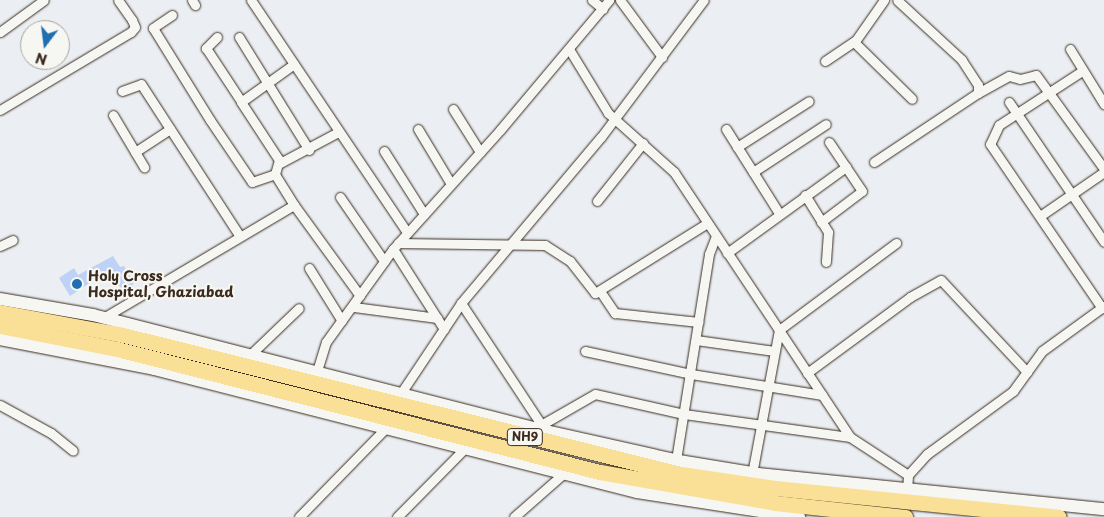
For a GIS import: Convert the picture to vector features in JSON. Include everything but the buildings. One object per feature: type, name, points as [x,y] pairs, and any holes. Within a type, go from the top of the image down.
[{"type":"highway","name":"NH9","points":[[0,312],[123,335],[681,474],[775,488],[1059,517]]},
{"type":"highway","name":"NH9","points":[[0,326],[117,349],[600,472],[765,502],[905,517]]},
{"type":"main road","points":[[0,299],[102,318],[676,460],[752,474],[1032,505],[1104,510]]},
{"type":"main road","points":[[0,339],[107,358],[563,474],[682,500],[799,517]]},
{"type":"street","points":[[0,32],[44,0]]},
{"type":"street","points":[[0,110],[132,32],[135,26],[118,0]]},
{"type":"street","points":[[251,0],[407,232]]},
{"type":"street","points":[[592,0],[603,9]]},
{"type":"street","points":[[317,371],[326,342],[354,307],[395,246],[480,152],[609,0]]},
{"type":"street","points":[[620,0],[662,57]]},
{"type":"street","points":[[401,393],[462,303],[615,120],[704,0]]},
{"type":"street","points":[[825,61],[854,42],[884,0]]},
{"type":"street","points":[[897,0],[962,60],[978,85],[978,93]]},
{"type":"street","points":[[172,15],[153,28],[210,120],[252,182],[275,174],[280,164],[309,150],[338,132]]},
{"type":"street","points":[[217,37],[206,48],[280,164]]},
{"type":"street","points":[[239,37],[309,150]]},
{"type":"street","points":[[854,42],[912,99]]},
{"type":"street","points":[[569,49],[615,120],[670,166],[706,224],[716,236],[850,438]]},
{"type":"street","points":[[1070,49],[1104,104]]},
{"type":"street","points":[[241,101],[294,64]]},
{"type":"street","points":[[906,490],[908,474],[933,449],[1013,391],[1042,352],[1103,307],[990,144],[993,131],[1082,71]]},
{"type":"street","points":[[874,162],[978,93],[1009,76],[1020,79],[1036,75],[1104,170],[1040,216]]},
{"type":"street","points":[[122,91],[141,84],[239,235]]},
{"type":"street","points":[[737,147],[809,101]]},
{"type":"street","points":[[1009,102],[1104,242]]},
{"type":"street","points":[[453,109],[480,152]]},
{"type":"street","points":[[113,114],[144,167]]},
{"type":"street","points":[[753,172],[826,124]]},
{"type":"street","points":[[135,152],[170,129]]},
{"type":"street","points":[[418,129],[452,184]]},
{"type":"street","points":[[726,129],[778,213]]},
{"type":"street","points":[[821,222],[861,193],[829,142]]},
{"type":"street","points":[[597,202],[643,143]]},
{"type":"street","points":[[384,151],[424,214]]},
{"type":"street","points":[[727,253],[778,213],[846,167]]},
{"type":"street","points":[[275,174],[294,205],[360,296]]},
{"type":"street","points":[[805,195],[828,234],[826,262]]},
{"type":"street","points":[[340,197],[384,260]]},
{"type":"street","points":[[102,318],[239,235],[294,205]]},
{"type":"street","points":[[395,246],[512,244],[550,247],[570,261],[590,290],[600,290],[706,224]]},
{"type":"street","points":[[676,460],[699,322],[716,236]]},
{"type":"street","points":[[0,246],[13,240]]},
{"type":"street","points":[[752,474],[779,330],[896,243]]},
{"type":"street","points":[[395,246],[444,328]]},
{"type":"street","points":[[310,268],[342,322]]},
{"type":"street","points":[[808,373],[910,297],[940,280],[1027,372]]},
{"type":"street","points":[[600,290],[615,313],[699,322]]},
{"type":"street","points":[[462,303],[543,428],[592,394],[684,414],[850,438],[908,474]]},
{"type":"street","points":[[354,307],[437,318]]},
{"type":"street","points":[[251,354],[299,308]]},
{"type":"street","points":[[696,340],[774,351]]},
{"type":"street","points":[[585,351],[691,374],[822,395]]},
{"type":"street","points":[[0,405],[50,433],[73,450]]},
{"type":"street","points":[[299,517],[385,429]]},
{"type":"street","points":[[397,517],[464,449]]},
{"type":"street","points":[[514,517],[563,474]]},
{"type":"place","name":"Holy Cross Hospital, Ghaziabad","points":[[77,284]]}]
